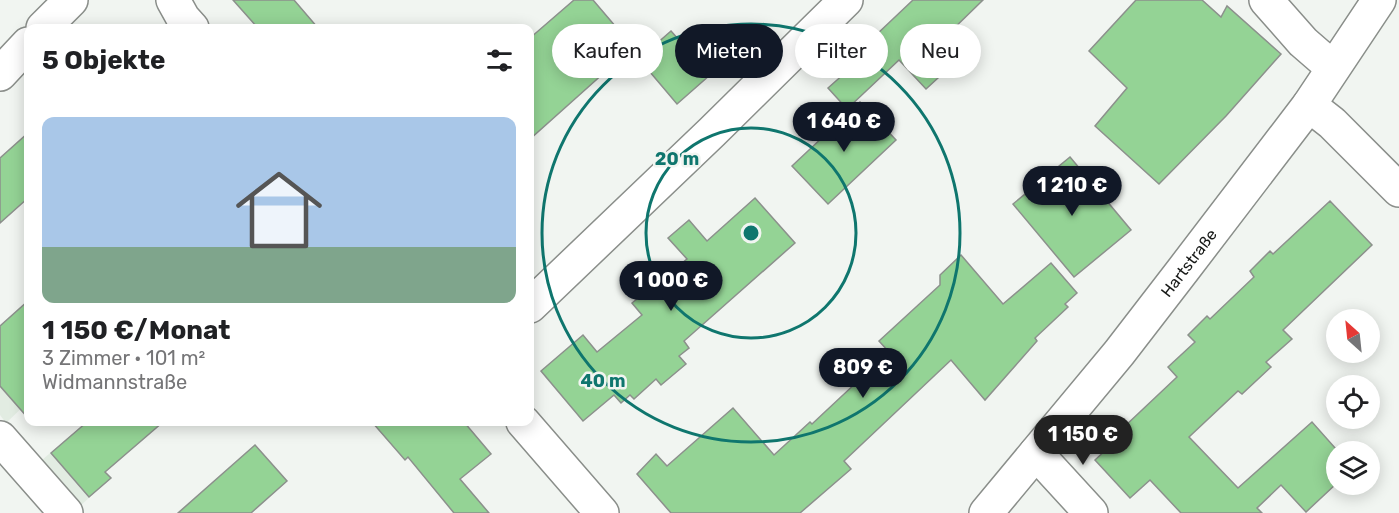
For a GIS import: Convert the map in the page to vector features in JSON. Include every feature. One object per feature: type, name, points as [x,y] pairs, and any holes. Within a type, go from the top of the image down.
[{"type":"street","points":[[47,24],[71,0]]},
{"type":"street","points":[[173,0],[188,24]]},
{"type":"street","points":[[534,302],[846,0]]},
{"type":"street","points":[[1266,0],[1303,42],[1333,68]]},
{"type":"street","name":"Hartstraße","points":[[986,513],[1119,353],[1309,105],[1379,0]]},
{"type":"street","points":[[0,74],[24,48]]},
{"type":"street","points":[[1309,105],[1332,123],[1399,190]]},
{"type":"street","points":[[526,426],[602,513]]},
{"type":"street","points":[[0,438],[66,513]]},
{"type":"street","points":[[1036,453],[1091,513]]},
{"type":"shaded area","points":[[0,343],[24,370],[24,406],[6,423],[0,415]]},
{"type":"shaded area","points":[[72,434],[111,478],[80,506],[41,461]]},
{"type":"building","points":[[233,0],[294,0],[315,24],[254,24]]},
{"type":"building","points":[[574,0],[593,0],[613,24],[552,24],[552,78],[598,78],[534,135],[534,35]]},
{"type":"building","points":[[913,0],[983,0],[958,24],[900,24],[900,61],[888,70],[888,24]]},
{"type":"building","points":[[1136,0],[1202,0],[1221,17],[1227,6],[1281,54],[1226,116],[1159,184],[1095,126],[1127,88],[1089,51]]},
{"type":"building","points":[[671,31],[675,36],[675,78],[707,78],[677,104],[655,78],[663,78],[663,38]]},
{"type":"building","points":[[839,78],[880,78],[847,109],[828,88]]},
{"type":"building","points":[[916,78],[938,78],[926,89]]},
{"type":"building","points":[[860,102],[896,140],[828,204],[792,166]]},
{"type":"building","points":[[24,137],[24,202],[0,223],[0,158]]},
{"type":"building","points":[[1070,157],[1131,230],[1074,277],[1013,204]]},
{"type":"building","points":[[755,198],[795,243],[684,341],[689,348],[679,356],[686,364],[661,385],[656,379],[634,399],[630,395],[621,403],[614,395],[583,421],[541,371],[583,335],[597,352],[642,315],[632,303],[687,259],[668,238],[689,220],[707,241]]},
{"type":"building","points":[[1330,201],[1372,245],[1283,330],[1292,339],[1266,362],[1271,367],[1242,394],[1238,391],[1189,437],[1238,488],[1312,422],[1329,441],[1326,441],[1326,493],[1306,512],[1281,485],[1257,508],[1262,513],[1181,513],[1150,480],[1130,498],[1095,460],[1109,447],[1106,444],[1177,377],[1168,367],[1195,342],[1188,335],[1207,316],[1210,319],[1254,277],[1250,271],[1270,251],[1273,254]]},
{"type":"building","points":[[961,255],[1003,304],[1051,263],[1077,293],[1065,304],[1068,307],[1035,338],[1037,341],[985,400],[951,360],[844,461],[851,469],[800,513],[671,513],[637,474],[656,454],[667,466],[733,408],[774,455],[810,422],[812,424],[889,352],[879,341],[940,285],[940,275]]},
{"type":"building","points":[[24,305],[24,413],[0,386],[0,326]]},
{"type":"building","points":[[82,426],[158,426],[105,472],[111,478],[89,497],[51,453]]},
{"type":"building","points":[[375,426],[467,426],[491,454],[460,479],[489,513],[454,513],[408,457],[405,460]]},
{"type":"building","points":[[255,445],[287,481],[251,513],[178,513]]}]
